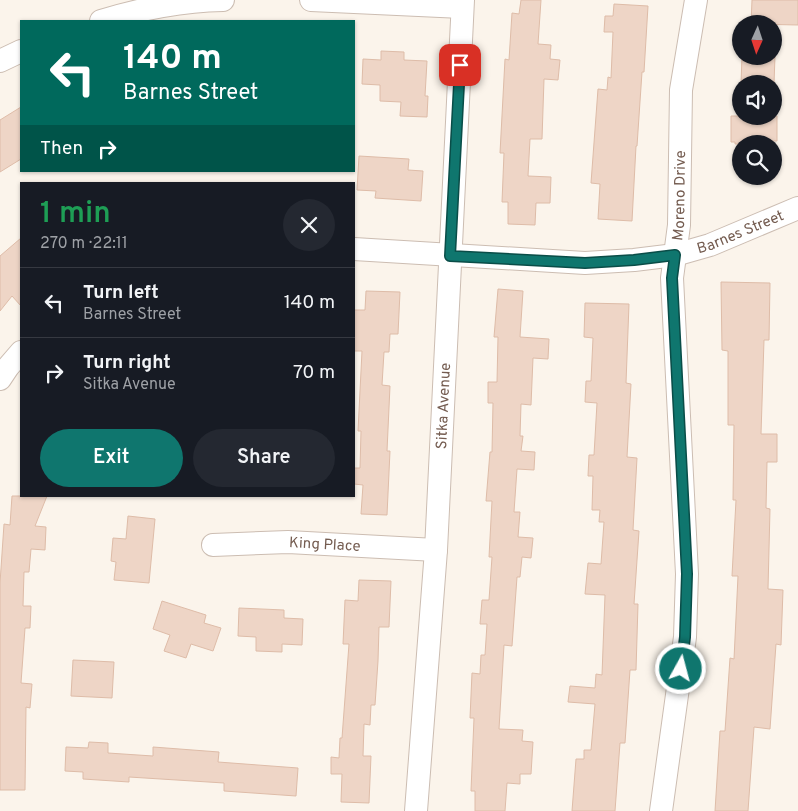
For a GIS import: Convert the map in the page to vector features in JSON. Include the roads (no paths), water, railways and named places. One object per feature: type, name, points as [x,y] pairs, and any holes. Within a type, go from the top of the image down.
[{"type":"street","points":[[104,20],[130,12],[202,1],[223,0]]},
{"type":"street","points":[[311,0],[463,4]]},
{"type":"street","name":"Moreno Drive","points":[[660,811],[685,637],[687,574],[672,278],[679,225],[681,90],[696,0]]},
{"type":"street","name":"Sitka Avenue","points":[[416,811],[436,550],[463,4]]},
{"type":"street","points":[[0,61],[20,51]]},
{"type":"street","name":"Barnes Street","points":[[355,249],[585,263],[634,260],[675,255],[710,245],[798,208]]},
{"type":"street","points":[[0,379],[20,353]]},
{"type":"street","name":"King Place","points":[[213,545],[288,542],[436,550]]}]
